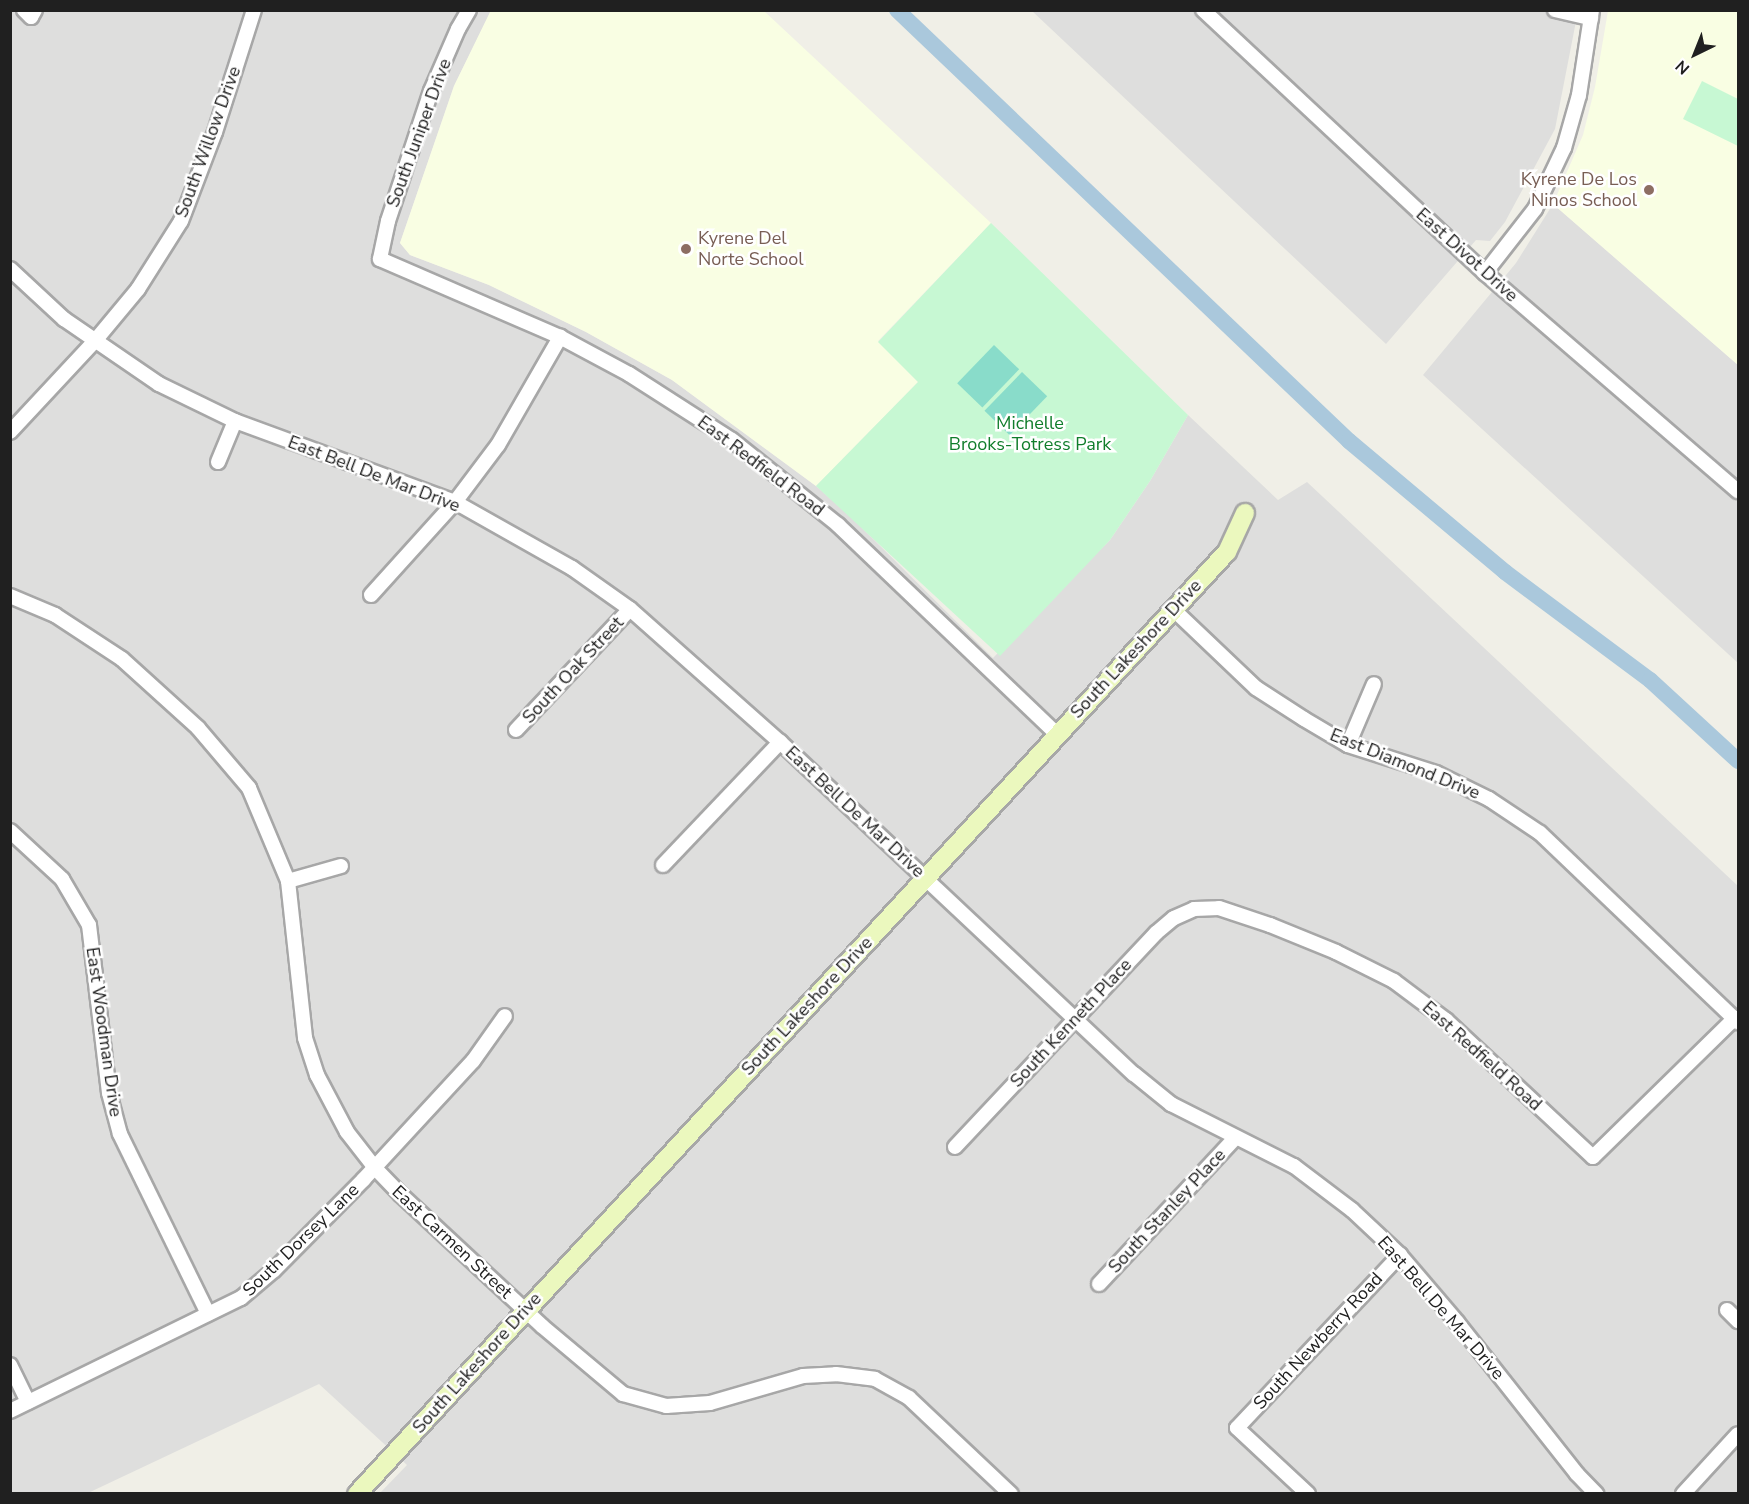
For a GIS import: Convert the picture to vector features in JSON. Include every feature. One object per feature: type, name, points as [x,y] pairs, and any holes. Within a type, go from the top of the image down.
[{"type":"street","name":"South Willow Drive","points":[[10,432],[94,342],[138,289],[181,221],[215,132],[254,10]]},
{"type":"street","name":"South Juniper Drive","points":[[380,259],[388,221],[431,91],[469,10]]},
{"type":"street","name":"East Divot Drive","points":[[1203,10],[1485,273],[1738,491]]},
{"type":"street","points":[[1485,273],[1535,209],[1564,148],[1579,95],[1592,14],[1555,10]]},
{"type":"street","name":"East Redfield Road","points":[[380,259],[560,337],[629,374],[732,440],[838,525],[1057,734]]},
{"type":"street","name":"East Bell De Mar Drive","points":[[10,269],[64,319],[94,342],[159,384],[235,421],[454,502],[572,568],[630,609],[780,742],[1074,1018],[1171,1104],[1294,1166],[1352,1210],[1400,1255],[1458,1322],[1577,1474],[1596,1494]]},
{"type":"street","points":[[371,595],[454,502],[498,445],[560,337]]},
{"type":"street","points":[[218,462],[235,421]]},
{"type":"street","name":"South Lakeshore Drive","points":[[357,1494],[1227,552],[1245,513]]},
{"type":"street","name":"East Carmen Street","points":[[10,596],[55,615],[104,646],[162,693],[198,728],[249,788],[288,881],[304,1038],[317,1075],[347,1132],[375,1168],[595,1374],[623,1394],[643,1402],[666,1406],[710,1403],[803,1376],[836,1374],[875,1379],[909,1398],[1010,1493]]},
{"type":"street","name":"South Oak Street","points":[[516,730],[630,609]]},
{"type":"street","name":"East Diamond Drive","points":[[1174,610],[1256,688],[1348,745],[1436,773],[1489,799],[1540,833],[1736,1020]]},
{"type":"street","points":[[1348,745],[1374,684]]},
{"type":"street","points":[[663,865],[780,742]]},
{"type":"street","name":"East Woodman Drive","points":[[10,831],[62,879],[89,925],[109,1093],[120,1134],[208,1314]]},
{"type":"street","points":[[288,881],[341,866]]},
{"type":"street","name":"East Redfield Road","points":[[1194,909],[1219,908],[1270,925],[1336,952],[1394,981],[1446,1020],[1593,1157],[1736,1020]]},
{"type":"street","name":"South Kenneth Place","points":[[955,1147],[1156,933],[1174,918],[1194,909]]},
{"type":"street","name":"South Dorsey Lane","points":[[10,1411],[241,1298],[274,1270],[375,1168],[473,1061],[505,1016]]},
{"type":"street","name":"South Stanley Place","points":[[1099,1284],[1235,1138]]},
{"type":"street","name":"South Newberry Road","points":[[1308,1494],[1237,1428],[1400,1255]]},
{"type":"street","points":[[1727,1310],[1738,1321]]},
{"type":"street","points":[[10,1365],[28,1402]]},
{"type":"street","points":[[1683,1494],[1738,1434]]},
{"type":"shaded area","name":"Kyrene Del Norte School","points":[[491,10],[764,11],[991,223],[878,341],[918,382],[816,486],[672,380],[586,332],[489,285],[410,255],[400,243],[454,86]]},
{"type":"shaded area","points":[[10,11],[491,11],[454,86],[400,243],[410,255],[489,285],[586,332],[672,380],[816,486],[853,519],[993,658],[1110,540],[1150,481],[1188,415],[1278,500],[1307,482],[1738,886],[1738,1493],[380,1493],[407,1465],[319,1384],[88,1493],[11,1493]]},
{"type":"shaded area","points":[[1032,11],[1578,11],[1555,129],[1505,222],[1490,241],[1476,240],[1386,344]]},
{"type":"shaded area","name":"Kyrene De Los Ninos School","points":[[1608,11],[1738,11],[1738,365],[1553,204],[1583,135],[1595,87]]},
{"type":"shaded area","points":[[1553,204],[1738,365],[1738,663],[1423,375],[1516,263]]},
{"type":"shaded area","points":[[994,345],[1019,369],[982,407],[957,383]]},
{"type":"shaded area","points":[[1022,372],[1047,396],[1010,435],[984,411]]},
{"type":"green space","points":[[1702,81],[1738,99],[1738,146],[1683,119]]},
{"type":"green space","name":"Michelle Brooks-Totress Park","points":[[991,223],[1188,415],[1150,481],[1110,540],[1000,656],[816,486],[918,382],[878,342]]},
{"type":"waterway","points":[[897,10],[1349,441],[1505,572],[1650,680],[1738,761]]},
{"type":"place","name":"Kyrene De Los Ninos School","points":[[1649,190]]},
{"type":"place","name":"Kyrene Del Norte School","points":[[686,249]]}]
